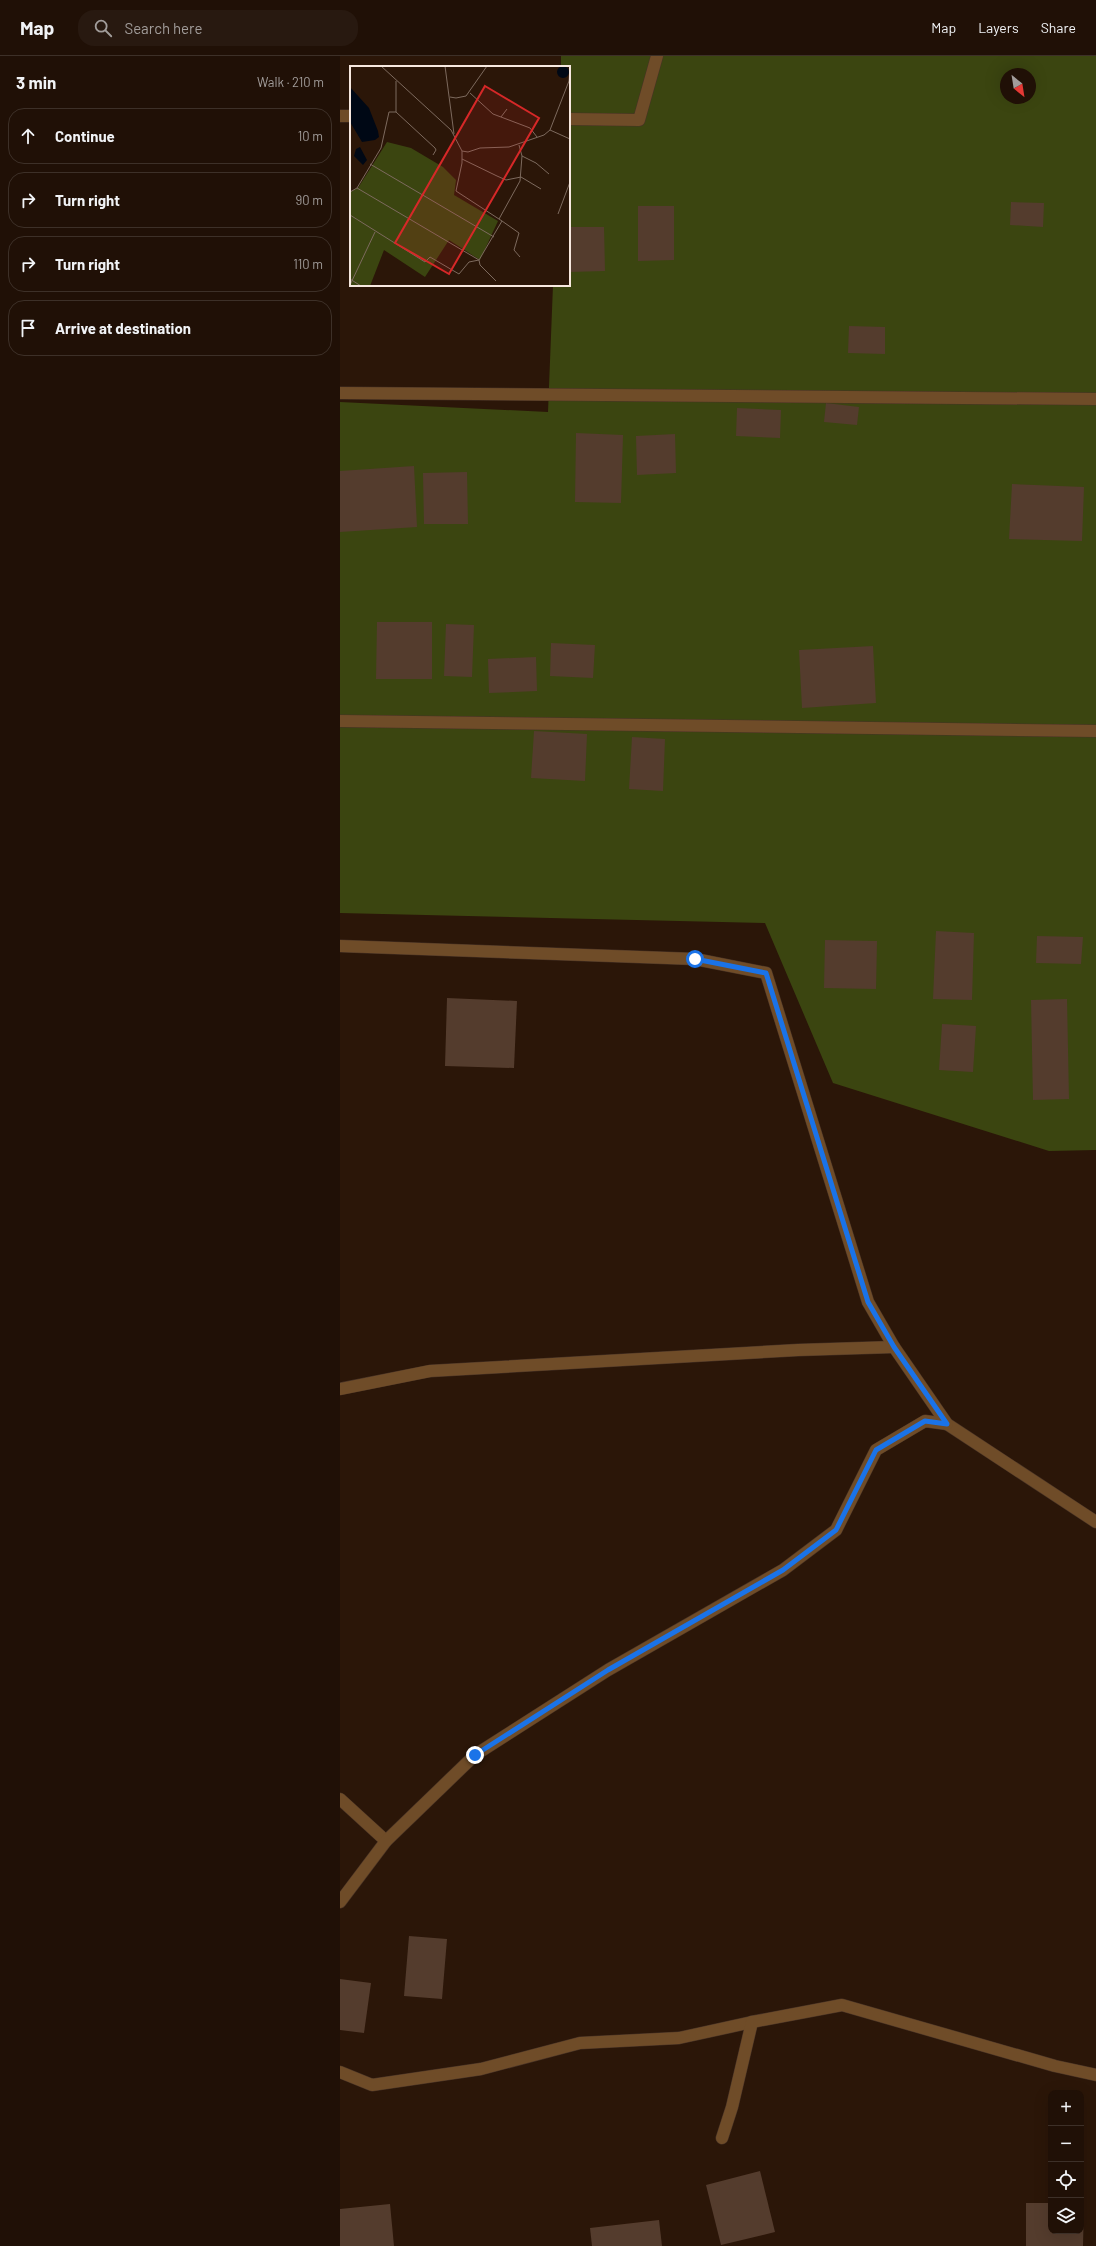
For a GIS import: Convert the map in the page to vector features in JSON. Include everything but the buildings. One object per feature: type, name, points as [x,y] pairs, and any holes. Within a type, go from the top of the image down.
[{"type":"street","points":[[570,119],[639,120],[657,56]]},
{"type":"street","points":[[340,393],[1096,399]]},
{"type":"street","points":[[340,721],[1096,731]]},
{"type":"street","points":[[340,946],[695,959],[766,973],[868,1302],[894,1347],[947,1424],[1096,1522]]},
{"type":"street","points":[[340,1389],[430,1371],[798,1350],[894,1347]]},
{"type":"street","points":[[340,1902],[386,1841],[475,1755],[608,1670],[783,1570],[836,1530],[876,1450],[925,1421],[947,1424]]},
{"type":"street","points":[[340,1799],[386,1841]]},
{"type":"street","points":[[340,2072],[372,2085],[481,2070],[580,2043],[679,2038],[842,2004],[1055,2066],[1096,2074]]},
{"type":"street","points":[[722,2138],[732,2106],[752,2022]]},
{"type":"green space","points":[[561,56],[1096,56],[1096,1150],[1049,1151],[833,1083],[765,923],[340,913],[340,402],[548,412],[553,286],[570,286],[570,66],[561,66]]},
{"type":"route","points":[[475,1755],[608,1670],[783,1570],[836,1530],[876,1450],[925,1421],[947,1424],[894,1347],[868,1302],[766,973],[695,959]]}]
